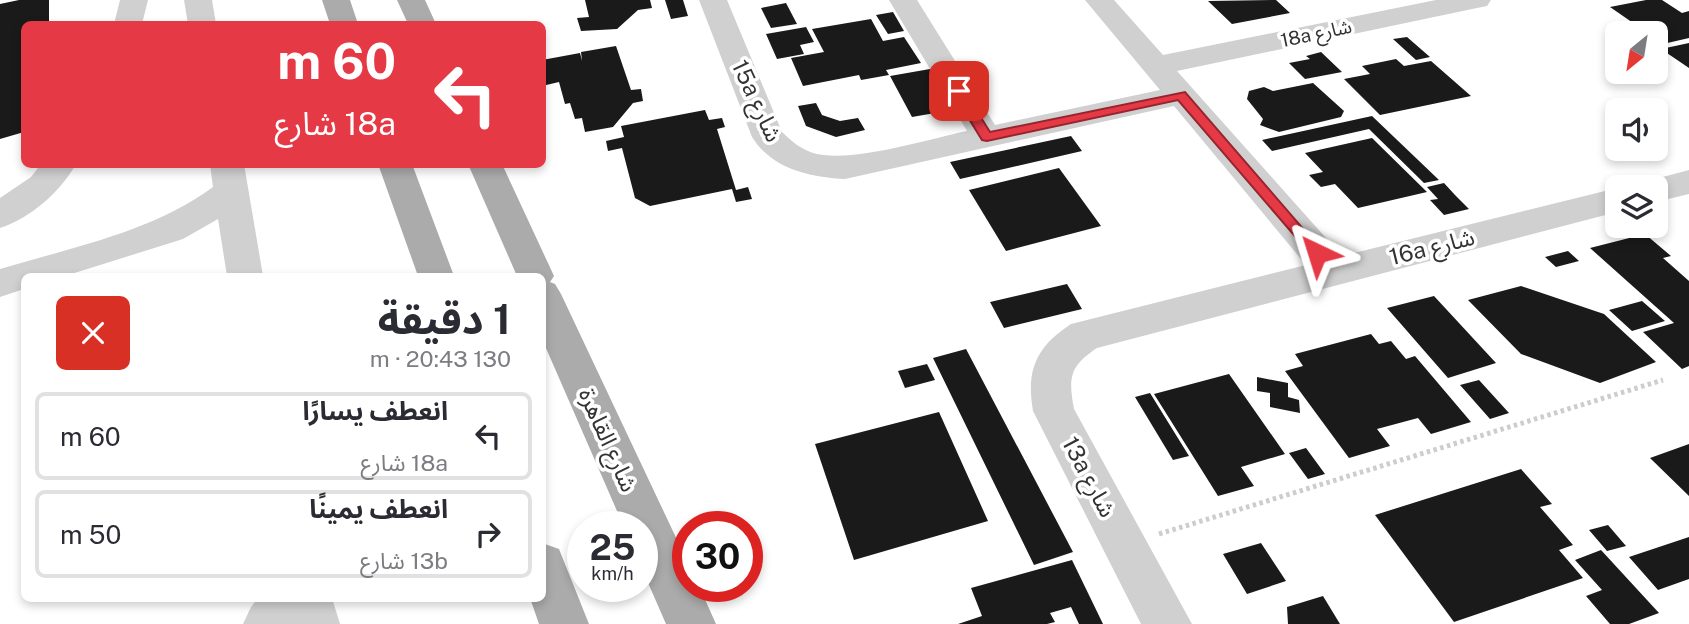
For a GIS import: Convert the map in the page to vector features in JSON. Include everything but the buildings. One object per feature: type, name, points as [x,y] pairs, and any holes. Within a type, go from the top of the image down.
[{"type":"main road","points":[[336,0],[343,21]]},
{"type":"main road","points":[[411,0],[421,21]]},
{"type":"main road","points":[[396,168],[435,273]]},
{"type":"main road","points":[[487,168],[534,273]]},
{"type":"main road","points":[[406,273],[420,234]]},
{"type":"main road","name":"شارع القاهرة","points":[[546,302],[691,624]]},
{"type":"main road","points":[[546,576],[564,624]]},
{"type":"street","points":[[129,21],[134,0]]},
{"type":"street","points":[[198,0],[202,21]]},
{"type":"street","name":"15a شارع","points":[[713,0],[768,137],[780,151],[798,161],[821,167],[845,168],[987,137]]},
{"type":"street","points":[[903,0],[987,137],[1181,95]]},
{"type":"street","points":[[1099,0],[1334,272]]},
{"type":"street","name":"18a شارع","points":[[1156,66],[1477,0]]},
{"type":"street","points":[[0,215],[43,185],[57,168]]},
{"type":"street","points":[[32,273],[170,230],[201,214],[229,178]]},
{"type":"street","points":[[229,178],[244,273]]},
{"type":"street","points":[[1668,187],[1689,182]]},
{"type":"street","name":"16a شارع","points":[[1085,335],[1605,203]]},
{"type":"street","points":[[170,230],[207,231],[237,236]]},
{"type":"street","points":[[0,283],[21,276]]},
{"type":"street","name":"13a شارع","points":[[1085,335],[1065,348],[1053,365],[1049,388],[1054,411],[1167,624]]},
{"type":"street","points":[[268,624],[287,602]]},
{"type":"street","points":[[309,602],[316,624]]},
{"type":"path","points":[[1125,544],[1663,380]]},
{"type":"route","points":[[959,91],[987,137],[1181,95],[1317,253]]}]
